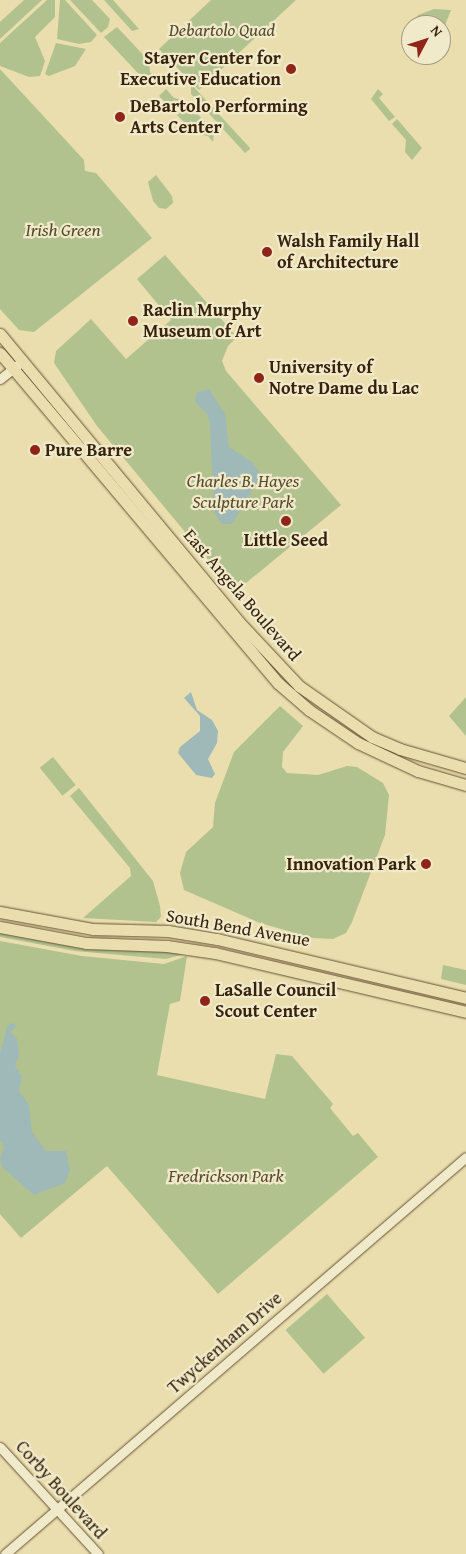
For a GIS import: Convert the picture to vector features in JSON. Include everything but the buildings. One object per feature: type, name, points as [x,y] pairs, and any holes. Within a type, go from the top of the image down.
[{"type":"main road","name":"East Angela Boulevard","points":[[0,334],[239,622],[299,686],[372,737],[400,750],[466,768]]},
{"type":"main road","name":"East Angela Boulevard","points":[[0,353],[254,658],[289,693],[370,749],[433,777],[466,786]]},
{"type":"main road","name":"South Bend Avenue","points":[[0,912],[93,929],[168,931],[217,938],[466,998]]},
{"type":"main road","name":"South Bend Avenue","points":[[0,927],[86,943],[166,946],[215,953],[466,1012]]},
{"type":"street","points":[[0,379],[22,361]]},
{"type":"street","name":"Twyckenham Drive","points":[[6,1554],[466,1157]]},
{"type":"street","name":"Corby Boulevard","points":[[0,1447],[55,1510],[98,1554]]},
{"type":"green space","points":[[24,0],[42,0],[0,39],[0,22]]},
{"type":"green space","points":[[47,0],[55,0],[55,17],[35,37],[45,61],[40,76],[29,77],[0,66],[0,43]]},
{"type":"green space","points":[[60,0],[65,0],[97,35],[91,42],[79,44],[57,39]]},
{"type":"green space","points":[[70,0],[92,0],[110,19],[108,27],[101,33]]},
{"type":"green space","points":[[104,0],[113,0],[139,29],[132,31]]},
{"type":"green space","name":"Debartolo Quad","points":[[211,0],[296,0],[199,90],[159,49]]},
{"type":"green space","points":[[434,9],[451,10],[449,15],[418,15]]},
{"type":"green space","points":[[117,27],[149,61],[150,72],[158,81],[151,87],[104,37]]},
{"type":"green space","points":[[56,43],[86,49],[75,66],[49,76],[45,74]]},
{"type":"green space","name":"Irish Green","points":[[0,69],[84,160],[85,171],[96,173],[152,238],[34,332],[19,330],[0,309]]},
{"type":"green space","points":[[191,84],[250,149],[245,153],[191,94]]},
{"type":"green space","points":[[166,89],[174,98],[184,100],[214,131],[213,142],[208,136],[194,133],[159,96]]},
{"type":"green space","points":[[378,89],[383,94],[379,98],[395,117],[389,121],[371,99]]},
{"type":"green space","points":[[397,119],[422,148],[412,160],[405,152],[406,140],[392,124]]},
{"type":"green space","points":[[156,175],[172,196],[173,203],[166,209],[159,208],[153,201],[148,182]]},
{"type":"green space","name":"Charles B. Hayes Sculpture Park","points":[[165,255],[237,337],[228,346],[222,361],[226,371],[341,505],[235,592],[97,426],[54,363],[56,351],[91,319],[126,359],[171,320],[137,279]]},
{"type":"green space","points":[[466,697],[466,736],[449,716]]},
{"type":"green space","points":[[280,706],[303,726],[283,752],[282,767],[287,773],[318,775],[347,766],[357,767],[383,783],[389,795],[385,835],[352,922],[346,933],[333,939],[313,938],[260,923],[184,890],[180,873],[186,852],[213,827],[215,803],[234,752]]},
{"type":"green space","points":[[53,757],[76,785],[62,796],[40,768]]},
{"type":"green space","points":[[79,788],[153,881],[161,917],[156,922],[83,918],[131,876],[130,868],[70,796]]},
{"type":"green space","points":[[0,932],[184,954],[166,959],[75,951],[0,937]]},
{"type":"green space","name":"Fredrickson Park","points":[[0,941],[82,956],[164,964],[187,956],[180,1001],[170,1004],[157,1075],[265,1099],[276,1054],[292,1056],[333,1104],[330,1108],[353,1136],[358,1133],[378,1157],[218,1294],[107,1166],[21,1238],[0,1214]]},
{"type":"green space","points":[[443,965],[466,970],[466,985],[441,979]]},
{"type":"green space","points":[[327,1294],[365,1338],[324,1374],[285,1330]]},
{"type":"water","points":[[209,389],[225,414],[229,447],[252,462],[261,475],[232,524],[222,524],[214,512],[210,424],[208,415],[195,402],[197,392]]},
{"type":"water","points":[[191,692],[197,710],[212,720],[218,731],[217,743],[208,759],[215,774],[212,778],[196,775],[178,753],[180,747],[200,731],[200,716],[184,698]]},
{"type":"water","points":[[14,1023],[16,1027],[10,1032],[17,1038],[19,1055],[15,1066],[22,1076],[19,1091],[29,1105],[32,1132],[46,1151],[66,1151],[70,1170],[65,1183],[34,1195],[2,1167],[0,1158],[4,1147],[0,1140],[0,1053],[8,1025]]},
{"type":"place","name":"Stayer Center for Executive Education","points":[[291,69]]},
{"type":"place","name":"DeBartolo Performing Arts Center","points":[[120,117]]},
{"type":"place","name":"Walsh Family Hall of Architecture","points":[[267,252]]},
{"type":"place","name":"Raclin Murphy Museum of Art","points":[[133,321]]},
{"type":"place","name":"University of Notre Dame du Lac","points":[[259,378]]},
{"type":"place","name":"Pure Barre","points":[[35,450]]},
{"type":"place","name":"Little Seed","points":[[286,521]]},
{"type":"place","name":"Innovation Park","points":[[426,864]]},
{"type":"place","name":"LaSalle Council Scout Center","points":[[205,1001]]}]
